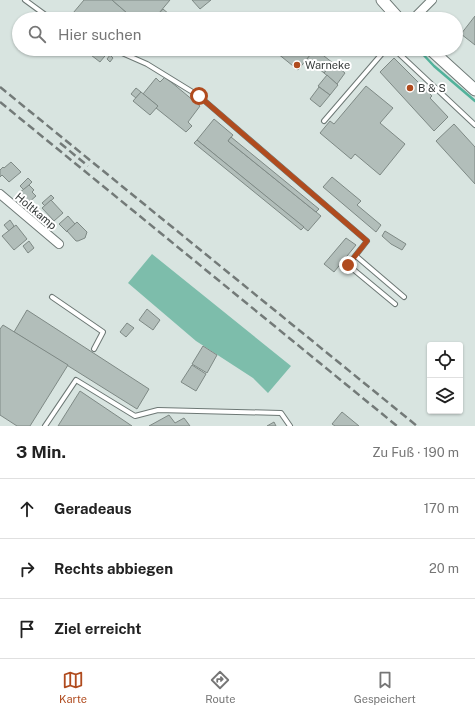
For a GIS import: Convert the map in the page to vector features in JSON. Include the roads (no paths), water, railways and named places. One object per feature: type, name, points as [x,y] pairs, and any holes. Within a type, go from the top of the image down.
[{"type":"main road","points":[[382,0],[393,12]]},
{"type":"main road","points":[[438,56],[475,90]]},
{"type":"street","points":[[420,12],[432,0]]},
{"type":"street","name":"Holtkamp","points":[[0,194],[59,244]]},
{"type":"lane","points":[[25,0],[41,12]]},
{"type":"lane","points":[[128,56],[147,64],[199,96],[367,241],[348,265],[396,304]]},
{"type":"lane","points":[[324,121],[380,56]]},
{"type":"lane","points":[[401,56],[475,125]]},
{"type":"lane","points":[[356,256],[404,297]]},
{"type":"lane","points":[[52,297],[103,332],[94,349]]},
{"type":"lane","points":[[45,426],[76,380],[135,416],[158,410],[281,413],[290,426]]},
{"type":"waterway","points":[[425,56],[475,101]]},
{"type":"railway","points":[[0,87],[417,426]]},
{"type":"railway","points":[[0,102],[397,426]]},
{"type":"railway","points":[[60,143],[88,166]]},
{"type":"place","name":"Warneke","points":[[297,65]]},
{"type":"place","name":"B & S","points":[[410,88]]}]
